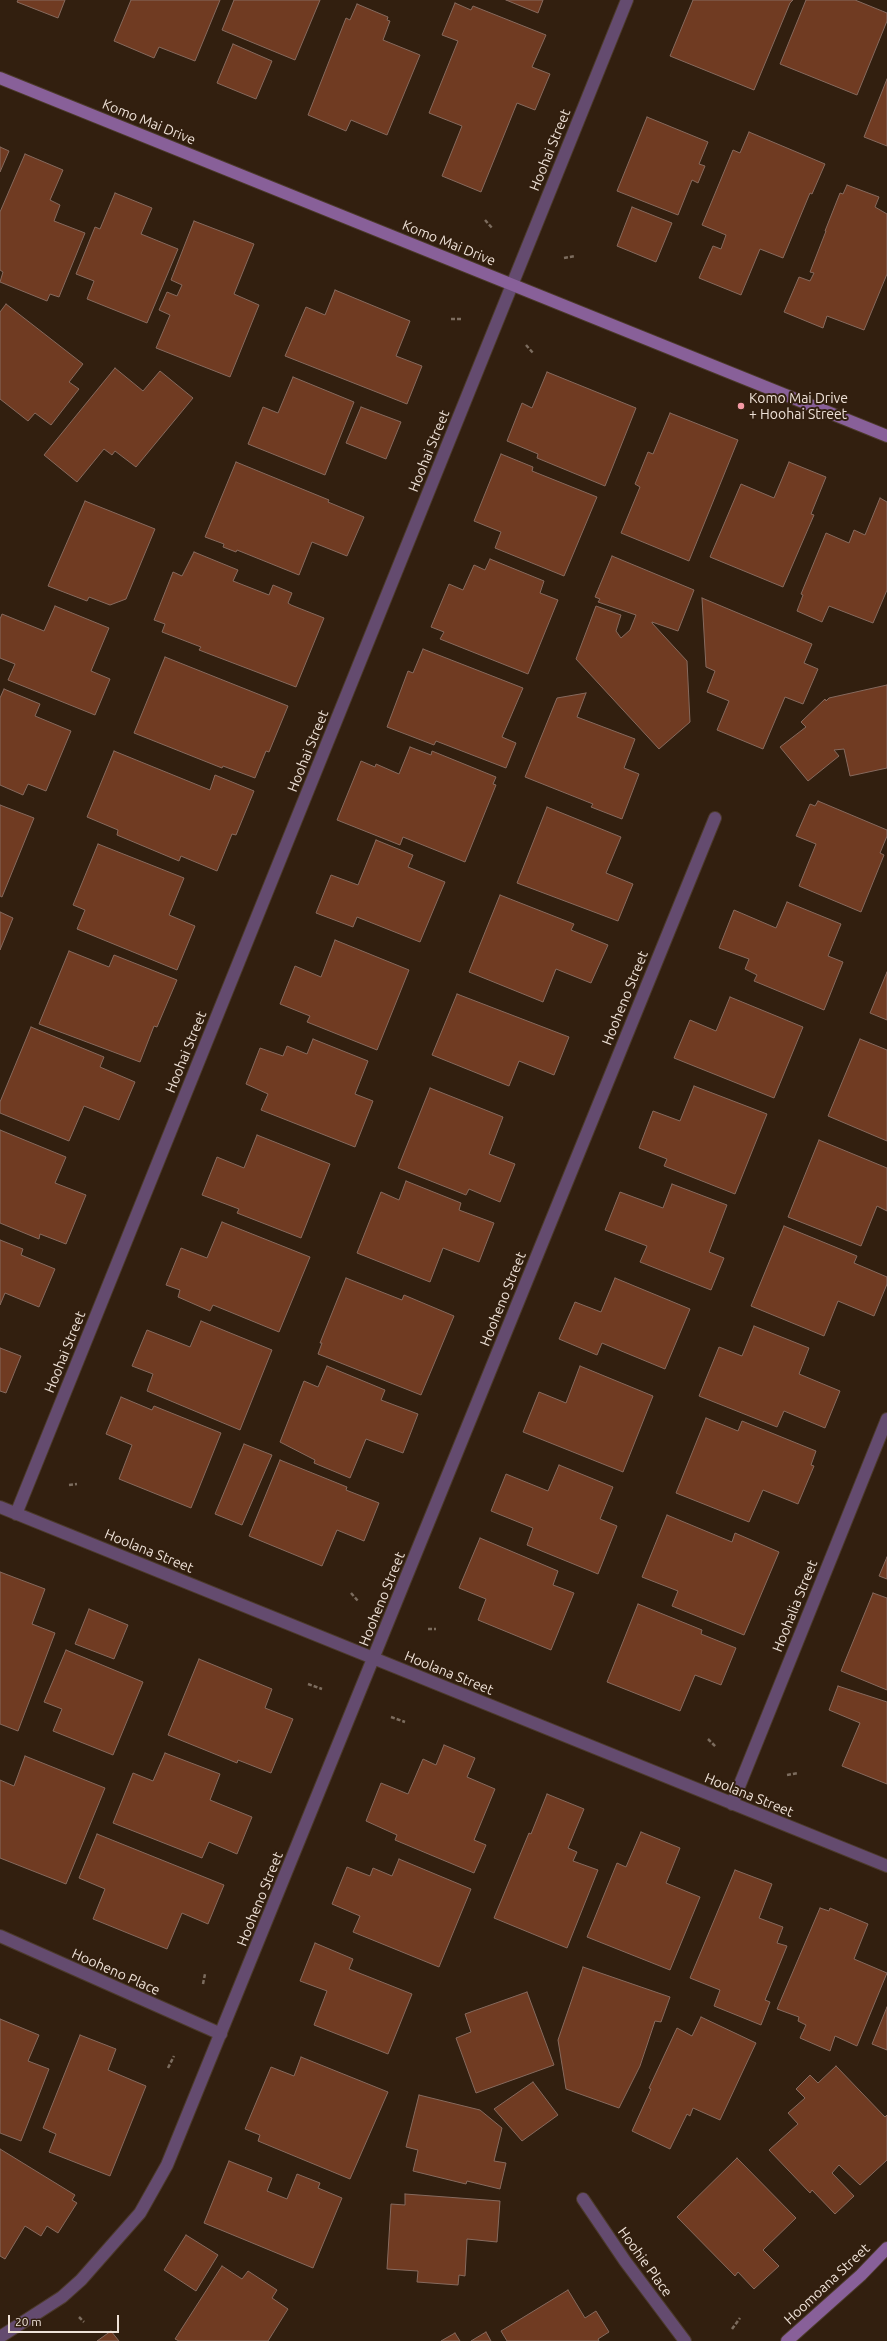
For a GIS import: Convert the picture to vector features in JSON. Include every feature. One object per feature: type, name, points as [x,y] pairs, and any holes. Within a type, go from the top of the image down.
[{"type":"street","name":"Hoohai Street","points":[[16,1514],[627,0]]},
{"type":"street","name":"Komo Mai Drive","points":[[0,78],[887,436]]},
{"type":"street","name":"Hooheno Street","points":[[0,2337],[51,2304],[81,2280],[140,2213],[167,2165],[715,818]]},
{"type":"street","name":"Hoohalia Street","points":[[732,1804],[887,1419]]},
{"type":"street","name":"Hoolana Street","points":[[0,1507],[887,1866]]},
{"type":"street","name":"Hooheno Place","points":[[0,1936],[221,2034]]},
{"type":"street","name":"Hoohie Place","points":[[583,2199],[625,2261],[685,2341]]},
{"type":"street","name":"Hoomoana Street","points":[[788,2341],[861,2275],[887,2248]]},
{"type":"path","points":[[485,220],[493,229]]},
{"type":"path","points":[[564,258],[575,256]]},
{"type":"path","points":[[451,319],[462,319]]},
{"type":"path","points":[[526,345],[534,353]]},
{"type":"path","points":[[69,1485],[77,1484]]},
{"type":"path","points":[[351,1593],[358,1601]]},
{"type":"path","points":[[428,1629],[436,1629]]},
{"type":"path","points":[[308,1684],[322,1689]]},
{"type":"path","points":[[391,1717],[405,1722]]},
{"type":"path","points":[[708,1739],[716,1746]]},
{"type":"path","points":[[787,1775],[798,1774]]},
{"type":"path","points":[[203,1984],[205,1974]]},
{"type":"path","points":[[168,2068],[174,2056]]},
{"type":"path","points":[[732,2329],[740,2318]]},
{"type":"building","points":[[18,0],[65,0],[58,18],[17,2]]},
{"type":"building","points":[[131,0],[220,0],[195,61],[159,47],[154,58],[114,41]]},
{"type":"building","points":[[234,0],[320,0],[295,60],[222,30]]},
{"type":"building","points":[[506,0],[543,0],[538,13]]},
{"type":"building","points":[[693,0],[793,0],[790,3],[754,90],[670,56]]},
{"type":"building","points":[[806,0],[855,0],[887,13],[887,21],[857,95],[780,64]]},
{"type":"building","points":[[455,3],[471,10],[473,6],[546,35],[532,67],[550,74],[535,110],[517,103],[481,192],[442,176],[462,126],[429,113],[458,41],[442,35]]},
{"type":"building","points":[[357,4],[388,17],[387,20],[390,21],[383,40],[420,55],[387,135],[351,120],[346,131],[308,115],[346,18],[350,20]]},
{"type":"building","points":[[233,44],[272,61],[256,99],[217,83]]},
{"type":"building","points":[[887,79],[887,146],[864,137]]},
{"type":"building","points":[[647,117],[708,142],[699,164],[705,166],[698,183],[692,180],[678,215],[617,191]]},
{"type":"building","points":[[749,132],[825,164],[812,194],[810,193],[783,258],[760,249],[741,295],[699,278],[713,246],[721,249],[726,235],[702,225],[733,150],[740,153]]},
{"type":"building","points":[[0,147],[9,151],[0,172]]},
{"type":"building","points":[[25,154],[63,170],[50,200],[60,205],[54,221],[85,233],[59,297],[50,294],[47,301],[0,282],[3,272],[0,270],[0,212]]},
{"type":"building","points":[[847,185],[879,197],[875,207],[887,214],[887,274],[864,330],[827,316],[823,328],[784,312],[799,277],[810,281],[814,273],[810,272],[825,231],[840,193],[843,194]]},
{"type":"building","points":[[115,193],[152,208],[141,234],[178,249],[147,323],[87,299],[94,281],[76,274],[95,227],[100,229]]},
{"type":"building","points":[[632,207],[672,223],[656,262],[617,246]]},
{"type":"building","points":[[194,221],[254,244],[234,294],[259,305],[230,377],[156,348],[170,315],[159,310],[167,292],[177,296],[182,285],[171,280]]},
{"type":"building","points":[[335,290],[410,321],[396,356],[422,366],[407,404],[285,356],[306,307],[325,315]]},
{"type":"building","points":[[6,304],[83,364],[69,382],[79,389],[51,425],[35,413],[28,421],[0,399],[0,312]]},
{"type":"building","points":[[115,368],[143,391],[160,371],[193,398],[136,467],[115,451],[112,455],[104,449],[77,482],[44,455]]},
{"type":"building","points":[[547,372],[636,408],[605,486],[537,458],[538,454],[507,441],[522,403],[532,408]]},
{"type":"building","points":[[293,377],[354,402],[325,475],[248,444],[263,407],[278,413]]},
{"type":"building","points":[[361,407],[401,422],[386,459],[346,443]]},
{"type":"building","points":[[670,413],[738,440],[689,561],[621,533],[640,487],[635,484],[648,452],[653,454]]},
{"type":"building","points":[[501,454],[533,467],[532,471],[597,497],[564,576],[495,548],[501,532],[474,521]]},
{"type":"building","points":[[236,462],[329,500],[328,502],[364,517],[347,556],[312,542],[299,575],[237,550],[236,552],[223,547],[224,544],[205,537]]},
{"type":"building","points":[[789,462],[826,477],[811,514],[814,515],[783,587],[710,557],[741,484],[774,498]]},
{"type":"building","points":[[880,498],[887,502],[887,590],[873,623],[829,606],[822,622],[797,611],[803,595],[801,594],[826,533],[849,543],[854,530],[865,535]]},
{"type":"building","points":[[85,501],[155,529],[126,599],[110,605],[89,597],[87,601],[48,586]]},
{"type":"building","points":[[194,552],[238,570],[233,581],[269,595],[273,585],[292,593],[288,603],[291,605],[324,618],[296,687],[199,650],[201,647],[162,632],[165,624],[154,620],[173,572],[182,576]]},
{"type":"building","points":[[612,556],[694,590],[678,631],[652,622],[687,661],[690,722],[659,749],[576,659],[596,606],[621,615],[616,631],[621,638],[630,630],[636,615],[598,602],[600,599],[595,597]]},
{"type":"building","points":[[490,559],[544,581],[540,593],[558,600],[528,674],[440,639],[444,632],[431,627],[449,584],[463,590],[474,565],[485,570]]},
{"type":"building","points":[[702,598],[812,644],[804,663],[818,669],[803,704],[785,697],[763,749],[717,730],[729,701],[707,692],[715,671],[706,667]]},
{"type":"building","points":[[55,606],[109,628],[91,671],[110,679],[95,715],[8,680],[15,664],[0,658],[0,619],[2,614],[44,631]]},
{"type":"building","points":[[423,649],[523,688],[502,737],[516,743],[506,768],[436,741],[434,745],[387,727],[408,671],[413,673]]},
{"type":"building","points":[[165,657],[288,706],[269,752],[266,751],[255,778],[223,766],[222,768],[134,733]]},
{"type":"building","points":[[887,685],[887,768],[850,776],[844,749],[834,750],[839,756],[808,781],[780,747],[806,727],[801,722],[825,699],[826,701],[829,698]]},
{"type":"building","points":[[4,689],[40,704],[35,716],[71,731],[46,791],[28,784],[23,795],[0,785],[0,698]]},
{"type":"building","points":[[586,693],[577,717],[635,739],[624,768],[639,774],[622,819],[591,807],[593,804],[525,777],[557,698]]},
{"type":"building","points":[[410,747],[431,755],[432,751],[496,777],[493,784],[496,785],[465,862],[403,837],[400,845],[337,820],[361,761],[375,767],[376,764],[399,774]]},
{"type":"building","points":[[114,751],[210,790],[215,775],[254,791],[236,835],[232,834],[217,871],[181,856],[179,861],[117,835],[118,830],[87,817]]},
{"type":"building","points":[[818,801],[887,830],[887,836],[880,853],[884,855],[861,912],[799,886],[816,844],[796,836],[810,804],[815,806]]},
{"type":"building","points":[[0,805],[34,818],[2,897],[0,896]]},
{"type":"building","points":[[547,807],[621,837],[606,873],[633,884],[618,921],[517,883]]},
{"type":"building","points":[[376,840],[413,855],[408,867],[445,882],[420,942],[357,917],[353,927],[316,913],[331,875],[358,885]]},
{"type":"building","points":[[98,844],[184,878],[169,915],[195,926],[177,970],[77,929],[85,910],[73,905]]},
{"type":"building","points":[[500,895],[574,924],[571,930],[608,945],[591,983],[556,969],[543,1002],[469,972]]},
{"type":"building","points":[[787,902],[841,924],[828,956],[843,962],[824,1010],[754,981],[757,975],[745,969],[749,959],[719,948],[734,910],[776,928]]},
{"type":"building","points":[[0,912],[13,918],[0,950]]},
{"type":"building","points":[[335,940],[409,970],[377,1050],[307,1022],[310,1016],[280,1004],[295,966],[321,977]]},
{"type":"building","points":[[69,951],[109,967],[114,955],[177,980],[157,1027],[154,1026],[140,1062],[39,1024]]},
{"type":"building","points":[[887,972],[887,1020],[870,1013]]},
{"type":"building","points":[[457,994],[569,1037],[554,1075],[519,1061],[509,1086],[432,1055]]},
{"type":"building","points":[[730,997],[803,1027],[774,1098],[674,1058],[690,1020],[716,1031]]},
{"type":"building","points":[[31,1027],[104,1057],[100,1067],[135,1082],[119,1120],[84,1106],[69,1141],[0,1113],[0,1102]]},
{"type":"building","points":[[313,1039],[368,1061],[355,1094],[373,1101],[355,1147],[261,1110],[268,1094],[246,1084],[260,1048],[283,1056],[287,1046],[307,1054]]},
{"type":"building","points":[[860,1039],[887,1050],[887,1141],[828,1116]]},
{"type":"building","points":[[694,1086],[767,1114],[735,1194],[664,1166],[667,1159],[639,1148],[653,1111],[680,1121]]},
{"type":"building","points":[[430,1088],[503,1117],[489,1154],[515,1164],[500,1202],[469,1189],[466,1195],[398,1168]]},
{"type":"building","points":[[0,1130],[66,1157],[55,1183],[86,1195],[66,1244],[40,1234],[39,1239],[0,1223]]},
{"type":"building","points":[[257,1135],[330,1164],[301,1238],[237,1213],[239,1209],[202,1195],[217,1157],[244,1168]]},
{"type":"building","points":[[819,1140],[887,1168],[887,1211],[877,1206],[861,1246],[788,1217]]},
{"type":"building","points":[[406,1181],[461,1203],[459,1210],[494,1223],[479,1262],[443,1248],[430,1282],[357,1253],[381,1192],[399,1200]]},
{"type":"building","points":[[672,1184],[727,1205],[709,1252],[724,1258],[711,1290],[640,1262],[647,1246],[605,1230],[620,1192],[663,1208]]},
{"type":"building","points":[[222,1222],[310,1257],[279,1332],[213,1305],[210,1311],[178,1297],[180,1290],[166,1285],[181,1248],[207,1258]]},
{"type":"building","points":[[784,1226],[857,1256],[854,1263],[887,1277],[887,1284],[874,1316],[838,1301],[824,1336],[751,1306]]},
{"type":"building","points":[[0,1240],[23,1249],[21,1255],[55,1269],[39,1307],[5,1293],[0,1305]]},
{"type":"building","points":[[346,1278],[402,1300],[404,1295],[454,1316],[421,1395],[318,1354],[322,1343],[320,1343]]},
{"type":"building","points":[[615,1278],[690,1309],[665,1369],[602,1343],[597,1355],[559,1339],[575,1302],[601,1312]]},
{"type":"building","points":[[201,1321],[272,1350],[240,1430],[147,1391],[153,1374],[132,1366],[147,1330],[190,1347]]},
{"type":"building","points":[[754,1326],[809,1348],[799,1374],[840,1391],[825,1428],[784,1411],[777,1427],[699,1396],[719,1347],[742,1356]]},
{"type":"building","points":[[0,1348],[21,1356],[6,1393],[0,1391]]},
{"type":"building","points":[[327,1366],[385,1390],[381,1400],[418,1414],[403,1453],[366,1439],[350,1478],[314,1463],[315,1460],[280,1442],[304,1381],[318,1387]]},
{"type":"building","points":[[580,1366],[653,1396],[623,1472],[523,1432],[539,1392],[566,1403]]},
{"type":"building","points":[[121,1397],[152,1410],[154,1406],[221,1433],[191,1508],[119,1479],[132,1445],[106,1434]]},
{"type":"building","points":[[706,1418],[738,1431],[742,1421],[816,1451],[811,1465],[814,1466],[798,1504],[763,1490],[749,1522],[676,1493]]},
{"type":"building","points":[[244,1444],[272,1455],[242,1525],[215,1514]]},
{"type":"building","points":[[280,1460],[347,1487],[346,1490],[379,1503],[364,1541],[337,1530],[322,1566],[249,1536]]},
{"type":"building","points":[[559,1465],[613,1487],[600,1519],[617,1526],[598,1574],[527,1545],[533,1528],[491,1511],[506,1474],[548,1491]]},
{"type":"building","points":[[667,1515],[732,1542],[735,1533],[779,1552],[744,1635],[672,1606],[678,1591],[642,1577]]},
{"type":"building","points":[[480,1538],[558,1571],[553,1585],[574,1593],[551,1650],[478,1620],[486,1599],[459,1588]]},
{"type":"building","points":[[887,1557],[887,1579],[879,1576]]},
{"type":"building","points":[[0,1572],[45,1589],[32,1624],[55,1633],[18,1731],[0,1724]]},
{"type":"building","points":[[873,1593],[887,1598],[887,1690],[841,1671]]},
{"type":"building","points":[[638,1604],[702,1630],[701,1634],[736,1648],[721,1685],[695,1675],[680,1711],[607,1682]]},
{"type":"building","points":[[89,1609],[128,1625],[114,1659],[75,1644]]},
{"type":"building","points":[[66,1650],[143,1682],[113,1755],[53,1731],[62,1709],[44,1702]]},
{"type":"building","points":[[199,1659],[272,1689],[265,1708],[293,1719],[271,1773],[238,1760],[237,1763],[168,1735]]},
{"type":"building","points":[[838,1686],[887,1702],[887,1784],[842,1766],[860,1723],[829,1710]]},
{"type":"building","points":[[444,1745],[475,1758],[467,1777],[495,1789],[474,1840],[486,1845],[474,1873],[395,1840],[397,1835],[366,1821],[381,1783],[408,1794],[423,1759],[436,1765]]},
{"type":"building","points":[[165,1753],[220,1774],[210,1800],[252,1817],[237,1854],[209,1842],[202,1858],[113,1823],[133,1773],[153,1781]]},
{"type":"building","points":[[25,1756],[105,1788],[66,1884],[0,1858],[0,1780],[14,1786]]},
{"type":"building","points":[[547,1794],[584,1809],[568,1848],[577,1852],[573,1861],[598,1870],[567,1948],[494,1918],[529,1833],[531,1834]]},
{"type":"building","points":[[641,1832],[680,1848],[666,1883],[700,1897],[670,1970],[587,1937],[617,1863],[626,1867]]},
{"type":"building","points":[[97,1834],[224,1885],[208,1924],[182,1913],[167,1949],[93,1919],[105,1889],[79,1878]]},
{"type":"building","points":[[399,1859],[471,1889],[439,1967],[353,1932],[360,1916],[332,1904],[347,1867],[370,1876],[373,1868],[392,1876]]},
{"type":"building","points":[[735,1870],[772,1884],[759,1918],[783,1927],[777,1943],[787,1946],[765,2000],[770,2002],[761,2025],[714,2006],[720,1990],[690,1978]]},
{"type":"building","points":[[820,1908],[829,1911],[830,1908],[868,1924],[854,1959],[887,1973],[857,2046],[835,2036],[830,2051],[800,2038],[806,2025],[798,2021],[799,2017],[777,2009]]},
{"type":"building","points":[[315,1943],[353,1959],[349,1969],[412,1994],[388,2054],[314,2025],[327,1991],[300,1981]]},
{"type":"building","points":[[583,1967],[670,1997],[661,2022],[655,2021],[640,2066],[619,2108],[566,2089],[558,2040]]},
{"type":"building","points":[[527,1992],[554,2065],[476,2093],[456,2038],[471,2032],[465,2014]]},
{"type":"building","points":[[887,2007],[887,2050],[872,2044]]},
{"type":"building","points":[[701,2017],[756,2043],[720,2120],[693,2108],[690,2116],[687,2114],[670,2149],[632,2131],[651,2089],[649,2088],[677,2028],[692,2036]]},
{"type":"building","points":[[0,2019],[39,2035],[28,2061],[49,2069],[21,2141],[0,2133]]},
{"type":"building","points":[[80,2035],[116,2049],[108,2070],[146,2086],[110,2176],[49,2152],[56,2134],[43,2128]]},
{"type":"building","points":[[301,2057],[388,2092],[350,2179],[258,2141],[260,2135],[245,2129],[271,2067],[294,2076]]},
{"type":"building","points":[[836,2066],[885,2117],[887,2115],[887,2160],[860,2185],[839,2165],[832,2173],[854,2196],[835,2214],[812,2190],[810,2193],[769,2150],[798,2124],[788,2113],[805,2098],[796,2089],[810,2075],[818,2083]]},
{"type":"building","points":[[533,2082],[558,2115],[522,2141],[494,2109]]},
{"type":"building","points":[[419,2095],[480,2110],[502,2128],[494,2161],[506,2163],[500,2189],[467,2181],[466,2184],[413,2171],[418,2150],[406,2147]]},
{"type":"building","points":[[0,2149],[75,2195],[72,2200],[77,2203],[58,2233],[47,2226],[41,2236],[25,2226],[5,2259],[0,2256]]},
{"type":"building","points":[[737,2158],[796,2218],[763,2250],[779,2266],[754,2289],[738,2272],[735,2276],[677,2217]]},
{"type":"building","points":[[229,2161],[272,2178],[267,2191],[287,2199],[297,2174],[320,2183],[318,2188],[342,2198],[313,2268],[204,2223]]},
{"type":"building","points":[[405,2194],[500,2201],[497,2242],[467,2239],[465,2276],[459,2275],[458,2285],[417,2282],[418,2271],[387,2269],[391,2204],[405,2205]]},
{"type":"building","points":[[186,2235],[218,2255],[196,2291],[164,2270]]},
{"type":"building","points":[[222,2266],[242,2279],[248,2271],[277,2290],[272,2298],[288,2309],[268,2341],[179,2341],[175,2339]]},
{"type":"building","points":[[568,2290],[585,2318],[596,2311],[609,2332],[598,2339],[599,2341],[507,2341],[501,2331]]},
{"type":"building","points":[[111,2331],[119,2341],[97,2341]]},
{"type":"building","points":[[486,2332],[491,2341],[471,2341]]},
{"type":"building","points":[[455,2333],[460,2341],[441,2341]]},
{"type":"place","name":"Komo Mai Drive + Hoohai Street","points":[[741,406]]}]
